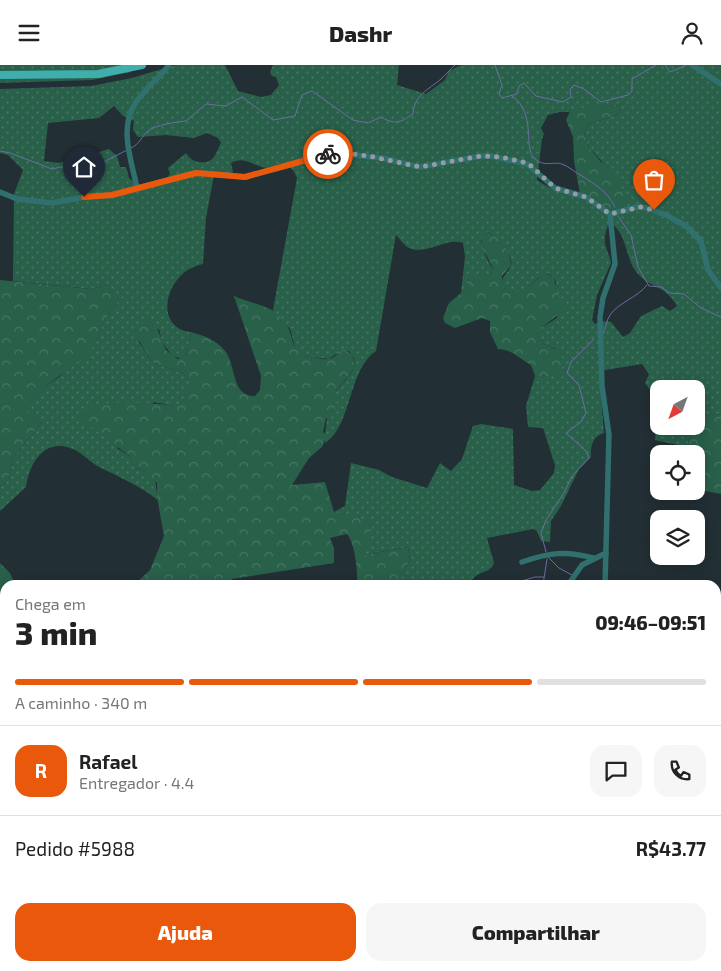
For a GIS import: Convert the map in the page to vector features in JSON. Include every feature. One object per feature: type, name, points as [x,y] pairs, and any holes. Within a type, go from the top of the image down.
[{"type":"main road","points":[[0,75],[98,74],[142,65]]},
{"type":"street","points":[[138,189],[129,149],[128,126],[132,109],[169,65]]},
{"type":"street","points":[[692,65],[721,84]]},
{"type":"street","points":[[0,192],[17,199],[52,203],[84,197],[112,195],[196,173],[245,177],[334,153],[382,158],[420,167],[491,156],[528,163],[555,188],[586,197],[610,214],[616,264],[603,298],[600,317],[602,386],[609,435],[605,580]]},
{"type":"street","points":[[610,214],[641,207],[666,215],[686,226],[701,241],[708,270],[721,288]]},
{"type":"street","points":[[522,562],[558,552],[593,558]]},
{"type":"street","points":[[571,580],[576,571],[593,558],[606,553]]},
{"type":"green space","points":[[0,65],[126,65],[131,72],[92,80],[0,83]]},
{"type":"green space","points":[[175,65],[225,65],[238,91],[261,97],[271,95],[279,85],[276,77],[272,76],[270,72],[273,65],[399,65],[397,85],[426,94],[445,80],[449,71],[461,65],[721,65],[721,414],[709,417],[705,420],[705,380],[650,380],[650,390],[645,383],[649,374],[642,364],[599,371],[604,433],[595,439],[591,449],[591,457],[579,469],[561,506],[551,521],[550,542],[541,541],[537,531],[533,529],[487,538],[494,563],[489,570],[479,574],[472,580],[400,580],[410,560],[408,547],[362,555],[358,519],[334,512],[345,506],[351,463],[379,470],[392,477],[427,488],[440,463],[451,471],[462,459],[473,426],[481,424],[513,429],[514,485],[532,491],[540,490],[554,473],[555,465],[543,428],[528,427],[526,406],[535,376],[544,378],[555,348],[545,345],[538,336],[541,328],[557,318],[556,282],[547,273],[538,278],[523,292],[511,292],[502,287],[502,280],[511,266],[510,257],[504,247],[489,232],[481,241],[485,255],[493,270],[489,275],[469,278],[466,289],[461,293],[465,256],[463,243],[449,243],[421,250],[407,247],[396,235],[376,351],[367,359],[360,371],[340,424],[334,435],[325,443],[329,408],[338,389],[352,372],[354,358],[349,351],[336,354],[329,359],[301,356],[296,351],[290,329],[273,310],[297,178],[292,170],[287,167],[265,168],[239,160],[231,163],[233,172],[230,176],[214,175],[206,218],[203,264],[190,269],[180,277],[172,288],[168,299],[168,311],[171,321],[179,328],[191,332],[187,352],[181,358],[173,357],[162,342],[159,329],[138,341],[153,363],[183,373],[189,380],[189,389],[179,407],[154,402],[117,448],[132,458],[136,468],[151,475],[156,482],[160,502],[138,487],[95,465],[78,452],[61,446],[45,450],[39,455],[30,470],[26,487],[0,511],[0,487],[8,480],[13,458],[41,423],[24,410],[48,384],[59,377],[97,340],[104,321],[119,300],[107,285],[91,289],[13,281],[14,194],[23,170],[8,155],[0,153],[0,89],[91,86],[132,78]],"holes":[[[616,105],[621,108],[617,115],[589,124],[584,134],[588,146],[604,164],[631,206],[570,195],[537,180],[544,134],[541,128],[548,115]],[[114,106],[123,116],[134,121],[133,130],[138,137],[166,135],[194,138],[207,133],[218,138],[221,143],[215,155],[208,162],[197,162],[186,153],[168,168],[170,174],[167,178],[139,186],[129,178],[126,167],[120,167],[117,156],[109,149],[59,163],[44,161],[48,123],[99,118]],[[611,223],[617,228],[638,274],[668,294],[677,306],[670,311],[662,306],[641,316],[630,333],[623,337],[611,322],[601,321],[595,324],[592,320],[597,295],[611,263],[605,245],[606,232],[608,225]]]},
{"type":"green space","points":[[616,105],[621,108],[617,115],[589,124],[584,134],[588,146],[601,162],[611,167],[631,206],[612,213],[591,206],[580,194],[574,161],[573,137],[566,120],[571,109]]},
{"type":"green space","points":[[485,231],[499,240],[509,255],[511,266],[502,276],[502,287],[516,292],[526,289],[546,273],[554,278],[558,295],[564,302],[563,311],[541,328],[538,336],[545,345],[560,354],[563,360],[559,372],[553,376],[545,378],[535,376],[531,365],[512,353],[498,349],[490,332],[490,321],[482,318],[455,328],[445,323],[443,318],[449,303],[466,289],[469,278],[472,276],[489,275],[493,270],[482,247],[482,237]]},
{"type":"green space","points":[[0,280],[91,289],[107,285],[115,290],[119,300],[104,321],[97,340],[88,355],[48,384],[25,410],[41,423],[13,458],[8,480],[0,487]]},
{"type":"green space","points":[[234,296],[265,307],[280,316],[288,328],[295,347],[302,355],[330,359],[344,350],[352,354],[354,365],[350,374],[336,392],[337,406],[326,419],[323,432],[327,435],[322,447],[309,458],[292,485],[325,482],[334,512],[373,522],[369,541],[363,555],[408,547],[410,560],[400,580],[357,580],[354,551],[347,534],[330,538],[334,548],[334,563],[231,580],[139,580],[150,570],[164,536],[157,497],[157,483],[144,471],[132,466],[132,458],[77,416],[86,409],[111,403],[126,402],[179,406],[189,389],[189,380],[183,373],[153,363],[134,333],[138,324],[145,319],[154,321],[166,350],[177,359],[187,352],[191,332],[214,341],[225,351],[238,386],[247,395],[255,396],[260,390],[261,376]]},
{"type":"green space","points":[[721,414],[721,494],[705,491],[705,445],[688,445],[692,435],[705,435],[705,419]]},
{"type":"green space","points":[[656,435],[692,435],[688,445],[655,440]]},
{"type":"green space","points":[[0,563],[10,573],[13,580],[0,580]]},
{"type":"waterway","points":[[131,148],[155,127],[186,121],[206,104],[226,106],[242,97],[273,120],[295,116],[302,95],[312,91],[353,120],[368,123],[381,117],[394,122],[401,121],[413,114],[419,97],[455,65]]},
{"type":"waterway","points":[[495,65],[502,85],[499,94],[502,98],[517,94],[519,86],[524,83],[536,96],[563,102],[571,97],[570,89],[574,85],[584,89],[601,102],[628,95],[632,91],[632,79],[656,65]]},
{"type":"waterway","points":[[665,65],[670,72],[687,65]]},
{"type":"waterway","points":[[512,96],[520,103],[524,111],[527,120],[529,146],[534,158],[542,163],[562,164],[592,182],[601,189],[615,207]]},
{"type":"waterway","points":[[0,151],[52,169],[70,165],[96,166],[127,150]]},
{"type":"waterway","points":[[618,216],[631,235],[638,267],[649,286],[661,287],[670,293],[684,294],[701,308],[721,317]]},
{"type":"waterway","points":[[603,334],[609,317],[614,311],[647,285]]},
{"type":"waterway","points":[[546,552],[541,533],[546,520],[564,493],[572,476],[589,458],[586,451],[566,433],[581,422],[586,413],[579,385],[567,373],[571,362],[594,339]]},
{"type":"waterway","points":[[548,557],[559,568],[572,575]]},
{"type":"waterway","points":[[544,580],[547,559]]},
{"type":"waterway","points":[[525,580],[544,577]]},
{"type":"way so far","points":[[328,154],[356,154],[420,167],[481,156],[501,157],[528,163],[550,185],[586,197],[610,214],[641,207],[654,210]]},
{"type":"route","points":[[84,197],[112,195],[196,173],[212,173],[240,178],[328,154]]}]
